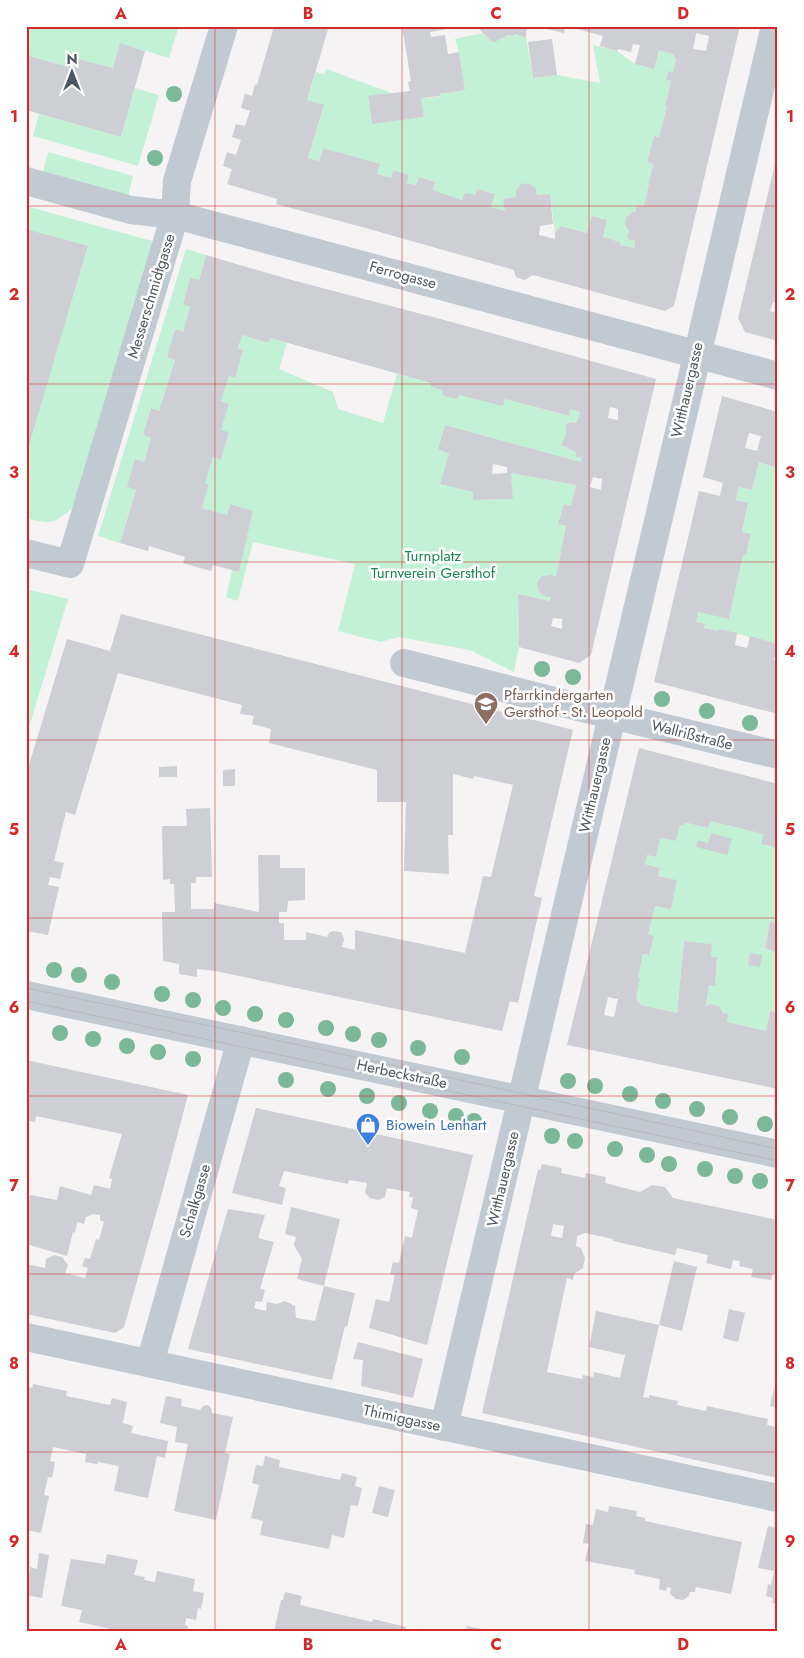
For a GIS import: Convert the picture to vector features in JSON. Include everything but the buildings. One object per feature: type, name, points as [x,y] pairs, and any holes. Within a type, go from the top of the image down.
[{"type":"street","name":"Messerschmidtgasse","points":[[26,553],[70,564],[175,215],[177,181],[224,26]]},
{"type":"street","name":"Witthauergasse","points":[[444,1427],[696,353],[775,26]]},
{"type":"street","name":"Ferrogasse","points":[[26,181],[131,210],[175,215],[778,376]]},
{"type":"street","name":"Wallrißstraße","points":[[404,663],[778,755]]},
{"type":"street","name":"Herbeckstraße","points":[[26,995],[778,1154]]},
{"type":"street","name":"Schalkgasse","points":[[150,1363],[241,1040]]},
{"type":"street","name":"Thimiggasse","points":[[26,1337],[778,1498]]},
{"type":"green space","points":[[26,26],[179,26],[169,58],[120,43],[113,68],[71,57],[68,67],[26,55]]},
{"type":"green space","points":[[483,33],[492,41],[508,35],[513,36],[514,34],[526,37],[533,78],[557,75],[600,83],[593,45],[617,51],[635,64],[654,69],[659,50],[673,54],[676,60],[673,72],[668,71],[666,80],[671,81],[665,106],[667,106],[659,137],[654,136],[647,162],[653,164],[644,206],[637,205],[635,212],[626,217],[625,225],[629,231],[627,239],[635,241],[634,248],[620,245],[620,242],[603,237],[607,220],[592,216],[587,233],[561,226],[555,233],[550,194],[537,195],[536,189],[529,183],[521,184],[516,190],[516,197],[505,211],[491,207],[495,194],[477,189],[475,195],[464,194],[462,200],[433,190],[435,182],[419,177],[416,185],[407,183],[409,175],[393,170],[391,178],[377,174],[379,164],[323,148],[319,161],[308,158],[324,106],[307,100],[316,72],[324,74],[326,69],[392,93],[368,97],[372,123],[424,117],[421,98],[439,97],[439,94],[465,90],[455,39]]},
{"type":"green space","points":[[135,88],[159,95],[138,166],[33,136],[39,114],[121,137]]},
{"type":"green space","points":[[48,152],[133,176],[128,197],[48,176],[43,171]]},
{"type":"green space","points":[[26,206],[159,243],[73,508],[51,522],[41,522],[26,518],[26,453],[88,247],[26,229]]},
{"type":"green space","points":[[186,249],[206,255],[199,280],[190,278],[183,304],[190,307],[183,332],[175,330],[167,357],[175,360],[159,411],[151,408],[143,435],[151,438],[144,462],[135,459],[136,490],[120,543],[98,536]]},
{"type":"green space","name":"Turnplatz Turnverein Gersthof","points":[[242,335],[268,343],[270,338],[287,343],[279,369],[333,392],[338,409],[383,423],[397,374],[431,383],[431,387],[442,390],[457,399],[460,395],[505,399],[568,416],[570,409],[580,412],[577,423],[571,422],[566,424],[566,435],[561,445],[576,452],[576,457],[582,458],[581,462],[445,425],[438,449],[449,454],[441,484],[473,492],[473,500],[513,499],[511,473],[576,485],[571,506],[564,505],[558,524],[566,526],[556,576],[542,576],[546,596],[551,597],[550,601],[518,594],[519,647],[514,672],[470,650],[398,637],[381,642],[338,631],[355,564],[253,542],[238,601],[226,597],[232,570],[239,572],[253,511],[230,504],[227,515],[202,508],[209,484],[205,483],[213,457],[221,459],[229,432],[221,430],[229,404],[221,401],[229,376],[235,377],[243,350],[238,348]]},
{"type":"green space","points":[[759,462],[778,468],[778,644],[719,629],[718,631],[704,628],[705,624],[696,622],[698,612],[729,618],[743,555],[746,555],[751,535],[742,532],[748,504],[736,500],[739,487],[752,490]]},
{"type":"green space","points":[[26,589],[68,599],[26,737]]},
{"type":"green space","points":[[710,821],[763,834],[761,844],[778,848],[778,924],[770,921],[765,948],[778,953],[778,1012],[770,1011],[766,1031],[727,1022],[729,1014],[723,1013],[719,1006],[711,1004],[706,1006],[709,985],[715,985],[717,958],[711,957],[711,944],[684,941],[677,1013],[641,1005],[636,998],[643,954],[649,955],[654,936],[648,934],[655,906],[671,908],[677,880],[658,876],[660,868],[645,864],[647,855],[656,857],[660,838],[676,841],[680,826],[687,823],[708,828]]},
{"type":"tram line","points":[[26,988],[244,1033],[778,1149]]},
{"type":"tram line","points":[[26,1001],[778,1161]]},
{"type":"place","name":"Pfarrkindergarten Gersthof - St. Leopold","points":[[486,725]]},
{"type":"place","name":"Biowein Lenhart","points":[[368,1146]]}]
